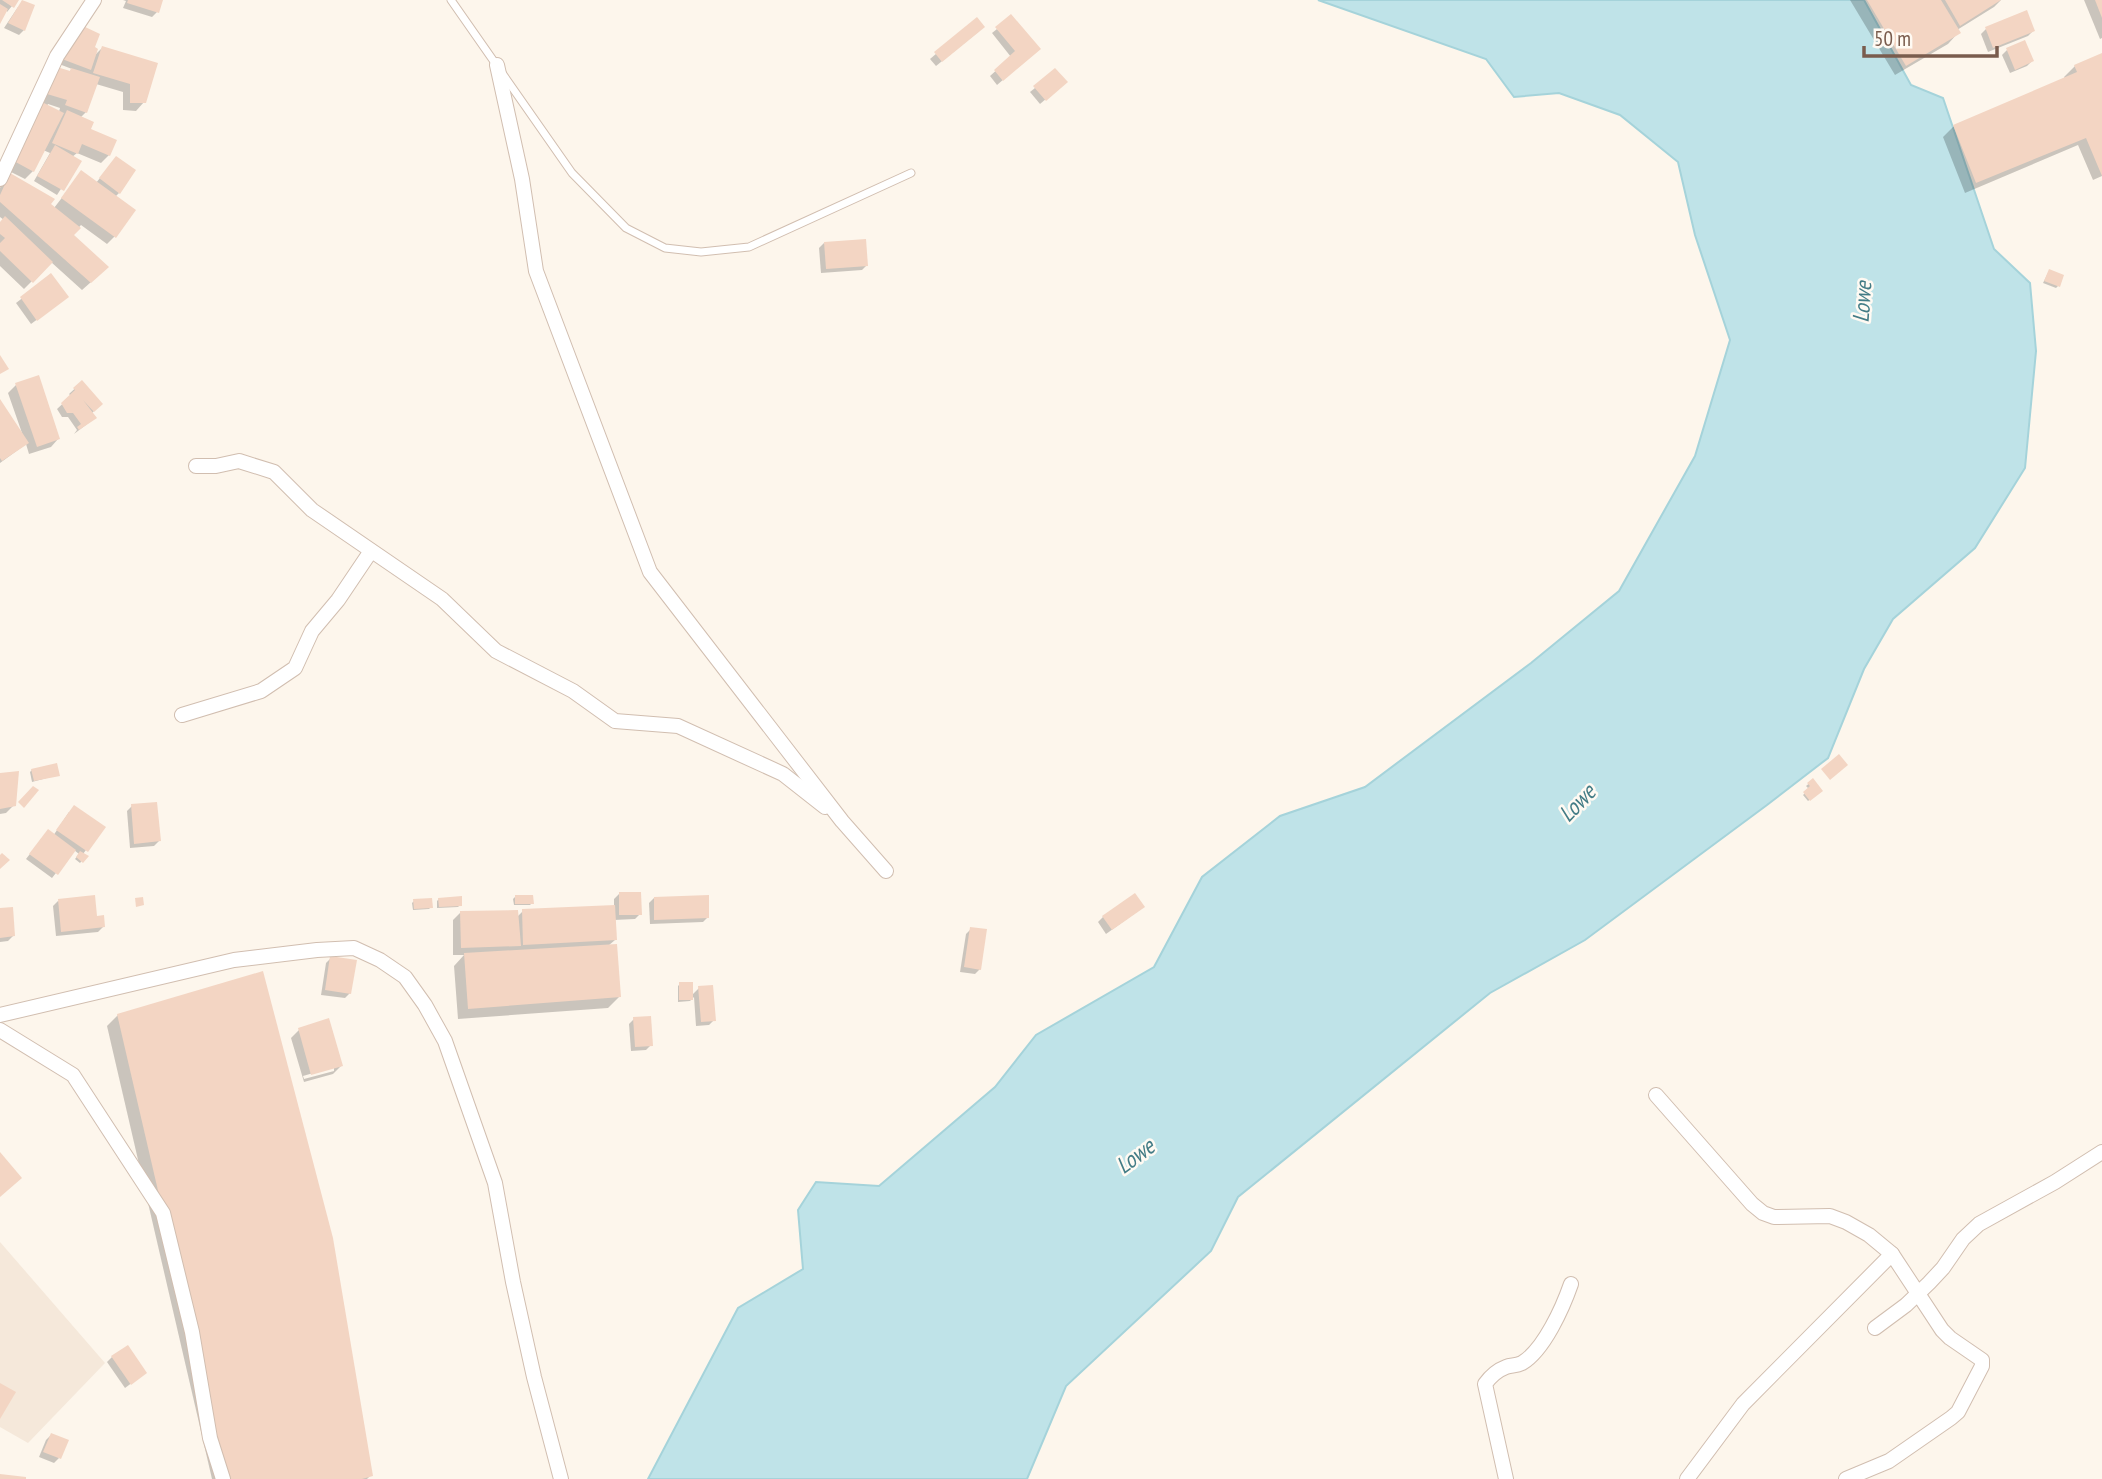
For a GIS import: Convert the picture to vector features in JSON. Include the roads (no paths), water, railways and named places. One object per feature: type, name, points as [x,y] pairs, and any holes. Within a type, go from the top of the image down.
[{"type":"street","points":[[0,179],[57,56],[94,0]]},
{"type":"street","points":[[497,65],[522,179],[536,271],[650,572],[842,821],[886,871]]},
{"type":"street","points":[[196,466],[216,466],[239,461],[274,472],[312,510],[442,599],[496,650],[573,691],[615,721],[678,726],[783,774],[842,821]]},
{"type":"street","points":[[182,715],[261,691],[296,668],[312,631],[338,600],[371,551]]},
{"type":"street","points":[[0,1015],[234,960],[317,950],[354,948],[380,960],[405,977],[425,1005],[445,1041],[495,1183],[528,1350],[561,1479]]},
{"type":"street","points":[[0,1030],[73,1075],[163,1213],[192,1332],[210,1437],[223,1479]]},
{"type":"street","points":[[1656,1095],[1763,1213],[1774,1217],[1830,1216],[1869,1235],[1892,1254],[1917,1294],[1950,1338],[1982,1360],[1982,1366],[1958,1412],[1889,1461],[1846,1479]]},
{"type":"street","points":[[1875,1328],[1917,1294],[1943,1268],[1964,1239],[1979,1224],[2055,1182],[2102,1152]]},
{"type":"street","points":[[1686,1479],[1752,1394],[1892,1254]]},
{"type":"street","points":[[1506,1479],[1485,1384],[1502,1369],[1518,1365],[1527,1359],[1538,1347],[1563,1306],[1571,1284]]},
{"type":"lane","points":[[451,0],[572,173],[626,228],[665,248],[701,252],[749,247],[911,173]]},
{"type":"water","name":"Lowe","points":[[1318,0],[1864,0],[1911,85],[1943,98],[1994,249],[2030,283],[2036,351],[2025,468],[1975,548],[1893,619],[1864,669],[1828,758],[1585,940],[1490,993],[1238,1197],[1211,1251],[1066,1386],[1027,1479],[648,1479],[738,1308],[803,1269],[798,1210],[816,1182],[879,1186],[995,1087],[1036,1035],[1154,967],[1202,877],[1280,816],[1365,787],[1531,663],[1619,591],[1695,456],[1730,340],[1695,235],[1678,162],[1620,115],[1559,93],[1514,97],[1486,59]]}]
